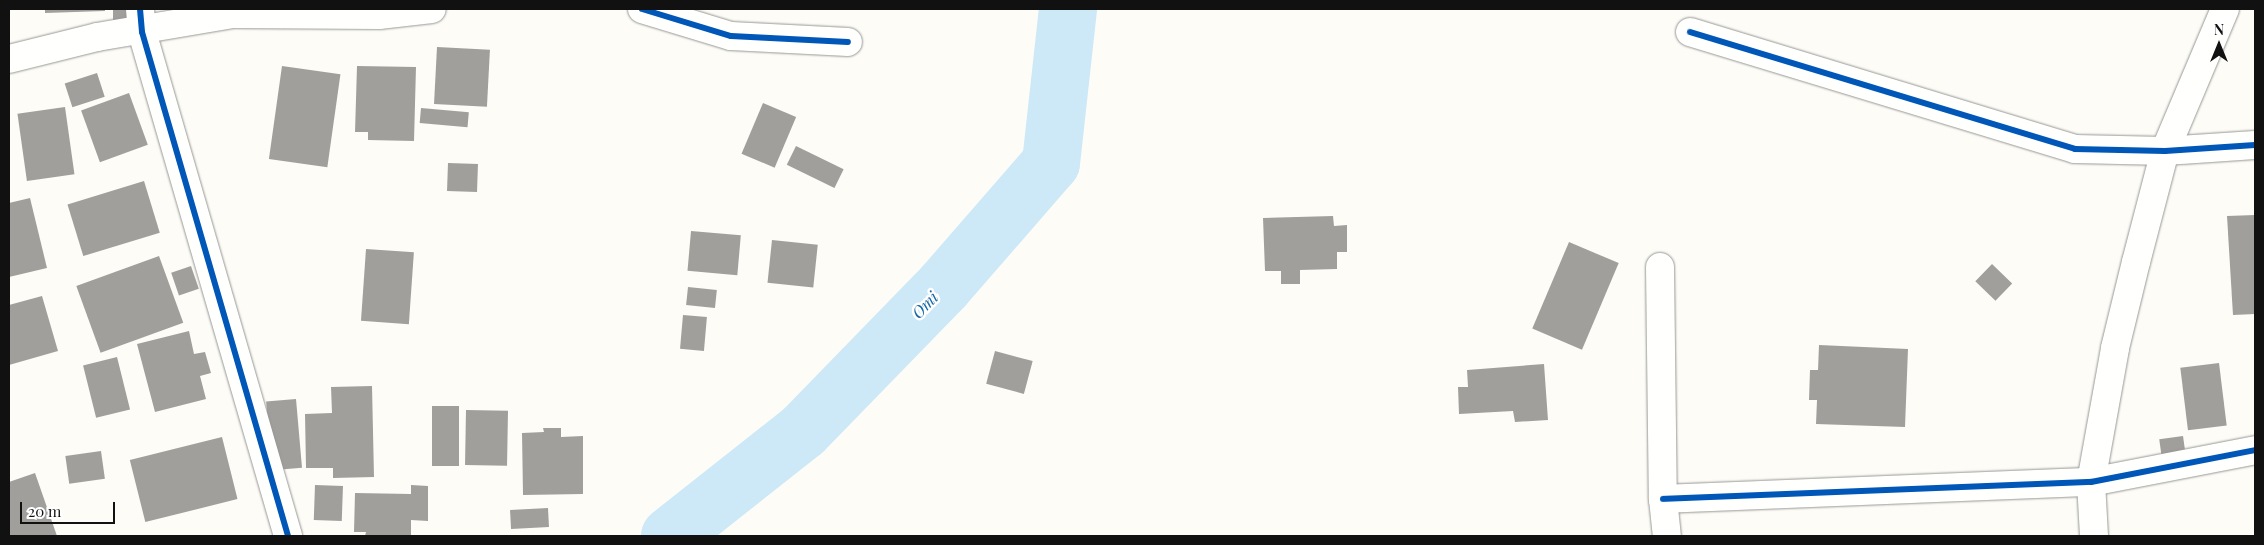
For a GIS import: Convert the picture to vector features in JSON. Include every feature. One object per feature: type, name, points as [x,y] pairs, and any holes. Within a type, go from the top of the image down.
[{"type":"street","points":[[9,59],[97,37],[141,20],[233,14],[379,15],[432,9]]},
{"type":"street","points":[[642,9],[731,36],[848,42]]},
{"type":"street","points":[[2094,536],[2091,482],[2115,348],[2165,151],[2225,9]]},
{"type":"street","points":[[141,20],[288,536]]},
{"type":"street","points":[[1690,32],[2075,149],[2165,151],[2255,145]]},
{"type":"street","points":[[1660,267],[1663,499],[1667,536]]},
{"type":"street","points":[[1663,499],[2091,482],[2255,450]]},
{"type":"building","points":[[45,9],[105,9],[105,11],[45,13]]},
{"type":"building","points":[[113,9],[132,9],[132,31],[113,31]]},
{"type":"building","points":[[437,47],[490,50],[487,107],[434,104]]},
{"type":"building","points":[[282,66],[340,74],[327,167],[269,159]]},
{"type":"building","points":[[357,66],[416,67],[414,141],[368,140],[368,132],[355,132]]},
{"type":"building","points":[[97,73],[105,97],[72,107],[65,84]]},
{"type":"building","points":[[129,93],[148,145],[100,162],[81,110]]},
{"type":"building","points":[[763,103],[796,117],[775,168],[742,154]]},
{"type":"building","points":[[65,107],[74,174],[27,181],[17,114]]},
{"type":"building","points":[[421,108],[469,112],[468,127],[420,123]]},
{"type":"building","points":[[796,146],[844,169],[834,188],[787,165]]},
{"type":"building","points":[[448,163],[478,164],[477,192],[447,191]]},
{"type":"building","points":[[144,181],[160,233],[83,256],[67,204]]},
{"type":"building","points":[[30,198],[47,268],[9,277],[9,203]]},
{"type":"building","points":[[2255,215],[2255,314],[2233,315],[2227,216]]},
{"type":"building","points":[[1333,216],[1334,226],[1347,225],[1347,252],[1337,252],[1337,269],[1300,270],[1300,284],[1281,284],[1281,271],[1265,271],[1263,218]]},
{"type":"building","points":[[691,231],[741,235],[737,275],[688,271]]},
{"type":"building","points":[[772,240],[818,245],[813,288],[768,283]]},
{"type":"building","points":[[1569,242],[1619,263],[1582,350],[1532,329]]},
{"type":"building","points":[[366,249],[414,252],[409,324],[361,321]]},
{"type":"building","points":[[159,256],[183,323],[101,353],[76,286]]},
{"type":"building","points":[[1992,264],[2012,283],[1995,301],[1975,281]]},
{"type":"building","points":[[191,266],[199,289],[179,296],[171,273]]},
{"type":"building","points":[[688,287],[717,290],[715,308],[686,305]]},
{"type":"building","points":[[42,296],[58,351],[9,365],[9,305]]},
{"type":"building","points":[[683,315],[707,317],[704,351],[680,349]]},
{"type":"building","points":[[189,331],[194,354],[205,352],[211,373],[200,376],[206,399],[155,412],[137,344]]},
{"type":"building","points":[[1819,345],[1908,349],[1905,427],[1816,424],[1817,400],[1809,400],[1810,370],[1818,370]]},
{"type":"building","points":[[995,351],[1033,361],[1024,394],[986,384]]},
{"type":"building","points":[[117,357],[130,409],[96,418],[83,365]]},
{"type":"building","points":[[2219,363],[2227,426],[2188,430],[2180,368]]},
{"type":"building","points":[[1544,364],[1548,420],[1515,422],[1513,411],[1459,414],[1458,387],[1468,387],[1467,370]]},
{"type":"building","points":[[372,386],[374,477],[333,478],[333,468],[306,468],[305,414],[332,413],[331,387]]},
{"type":"building","points":[[296,399],[302,468],[272,470],[266,402]]},
{"type":"building","points":[[432,406],[459,406],[459,466],[432,466]]},
{"type":"building","points":[[466,410],[508,411],[507,466],[465,465]]},
{"type":"building","points":[[543,428],[561,428],[561,437],[583,436],[583,494],[523,495],[522,433],[544,432]]},
{"type":"building","points":[[2183,436],[2185,451],[2161,454],[2159,439]]},
{"type":"building","points":[[222,437],[237,499],[145,522],[130,460]]},
{"type":"building","points":[[101,451],[105,479],[69,484],[65,456]]},
{"type":"building","points":[[35,473],[57,536],[9,536],[9,482]]},
{"type":"building","points":[[315,485],[343,486],[342,521],[314,520]]},
{"type":"building","points":[[411,485],[428,486],[428,521],[411,520],[411,536],[365,536],[366,532],[354,532],[355,493],[411,494]]},
{"type":"building","points":[[548,508],[549,527],[511,529],[510,510]]},
{"type":"waterway","name":"Omi","points":[[670,536],[803,431],[944,286],[1051,163],[1068,9]]},
{"type":"cycle path","points":[[140,9],[142,32],[288,536]]},
{"type":"cycle path","points":[[642,9],[731,36],[848,42]]},
{"type":"cycle path","points":[[1690,32],[2075,149],[2165,151],[2255,145]]},
{"type":"cycle path","points":[[1663,499],[2091,482],[2255,450]]}]
